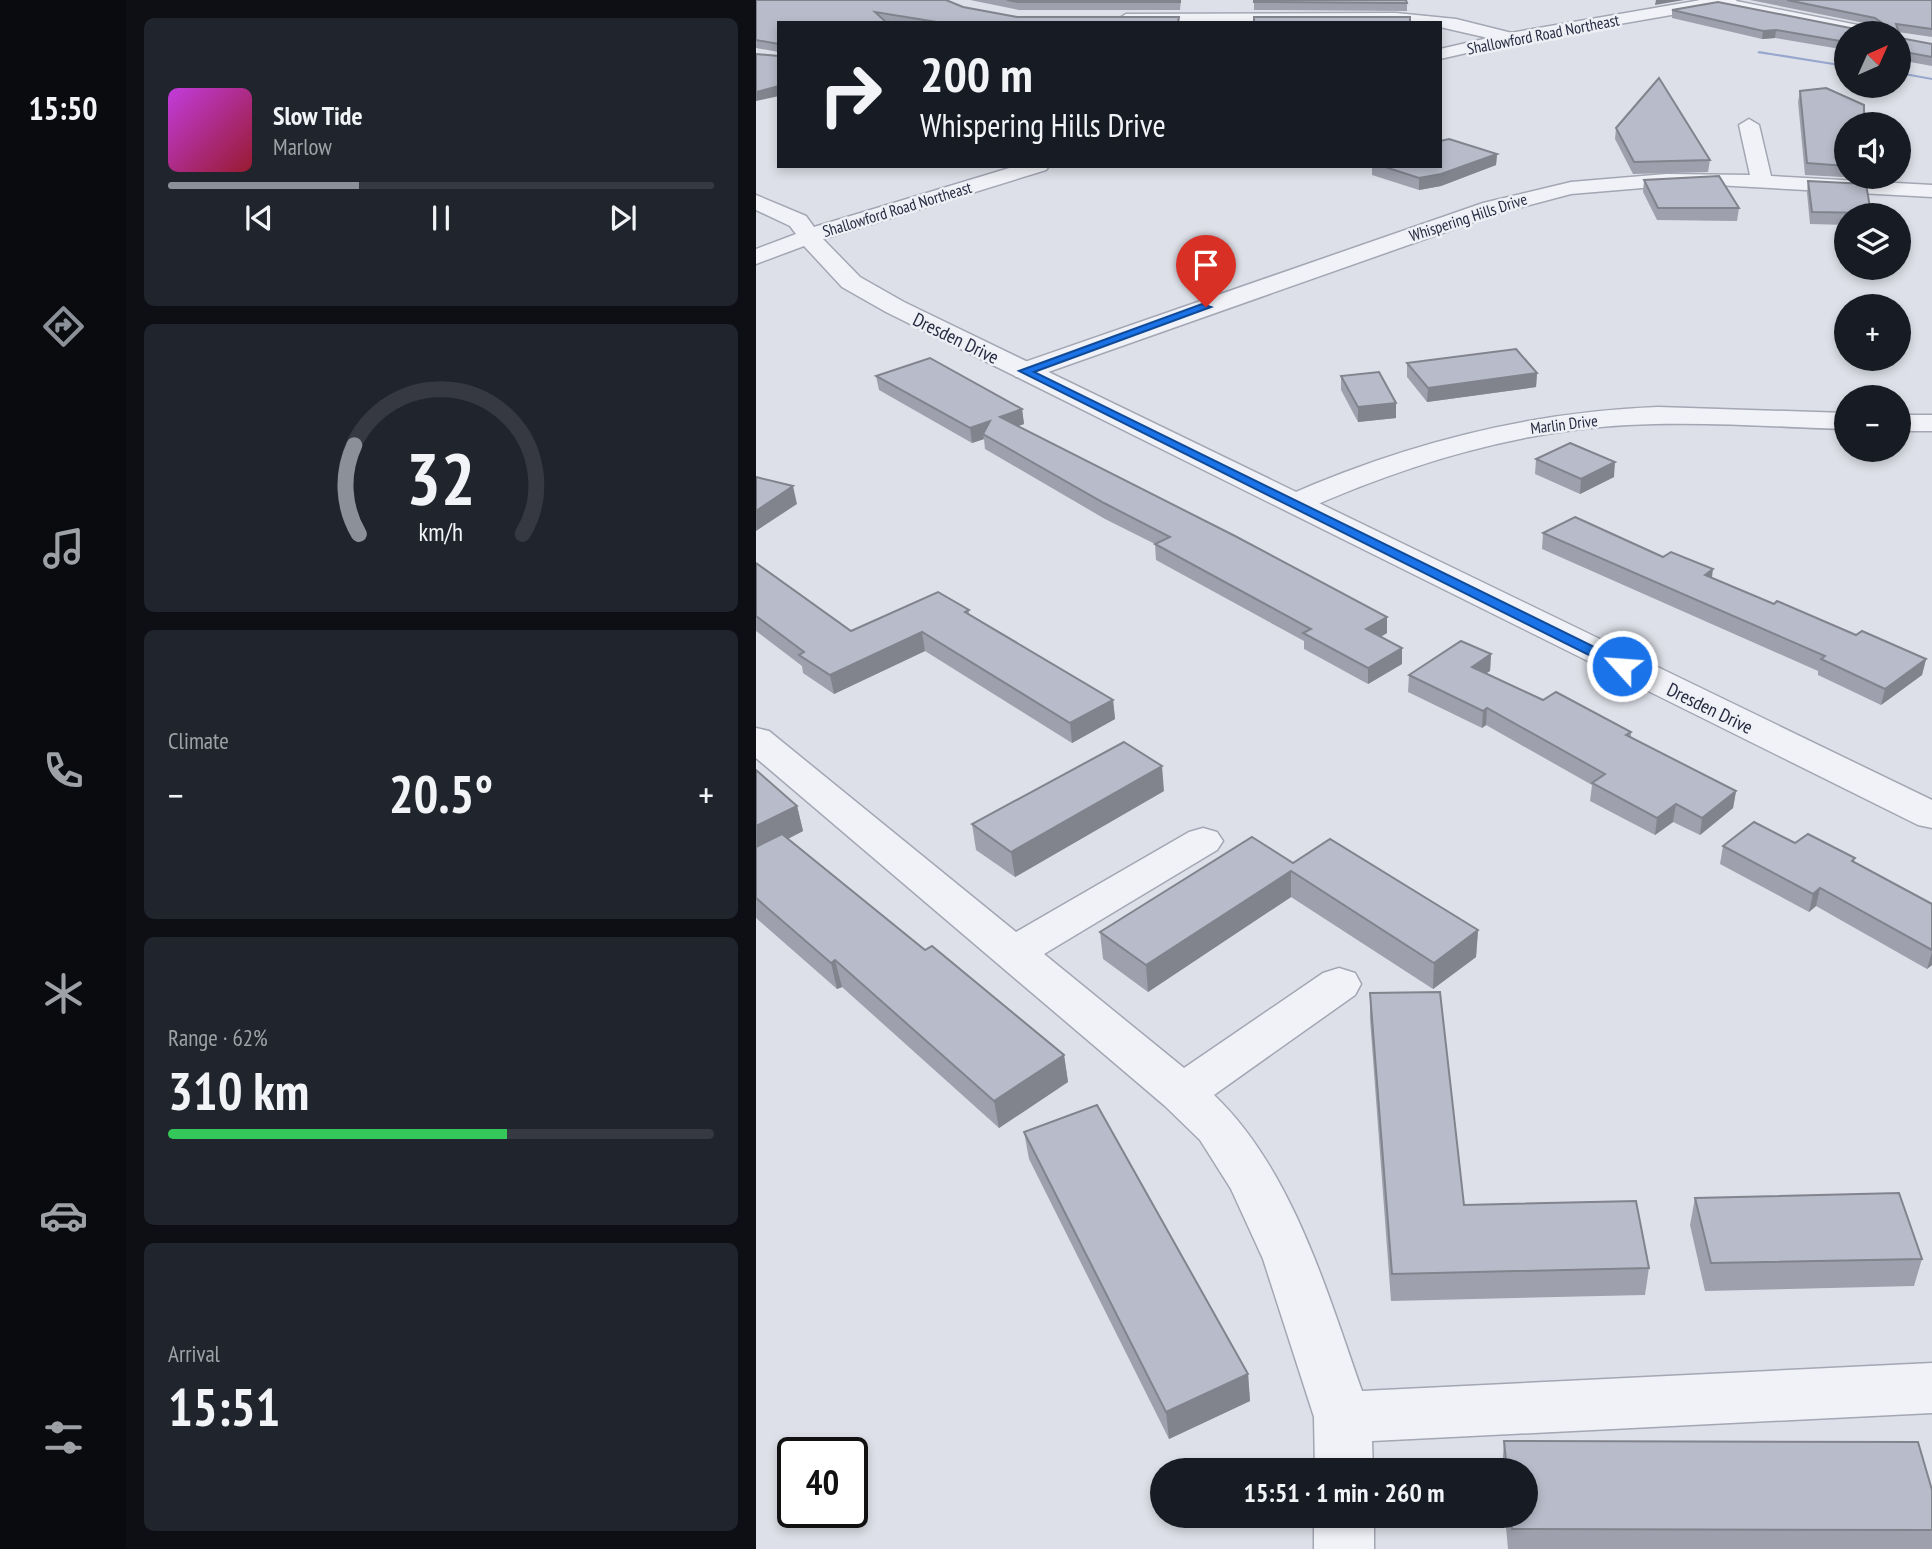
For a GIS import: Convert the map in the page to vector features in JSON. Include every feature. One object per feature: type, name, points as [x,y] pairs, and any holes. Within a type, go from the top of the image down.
[{"type":"street","points":[[1717,1],[1834,25]]},
{"type":"street","name":"Shallowford Road Northeast","points":[[1442,54],[1510,38],[1717,1]]},
{"type":"street","points":[[1115,19],[1212,9],[1432,21]]},
{"type":"street","points":[[1442,22],[1510,38]]},
{"type":"street","points":[[1749,125],[1762,182]]},
{"type":"street","name":"Shallowford Road Northeast","points":[[756,257],[810,236],[1032,168]]},
{"type":"street","name":"Whispering Hills Drive","points":[[1025,371],[1530,197],[1571,188],[1644,181],[1762,182],[1932,191]]},
{"type":"street","name":"Dresden Drive","points":[[756,202],[798,221],[821,253],[851,282],[1025,371],[1932,816]]},
{"type":"street","name":"Marlin Drive","points":[[1295,503],[1351,479],[1453,444],[1544,425],[1662,416],[1834,421]]},
{"type":"street","points":[[1911,423],[1932,423]]},
{"type":"street","points":[[756,739],[1182,1093],[1217,1127],[1252,1181],[1289,1259],[1343,1443],[1932,1388]]},
{"type":"street","points":[[1013,953],[1203,841]]},
{"type":"street","points":[[1182,1093],[1339,984]]},
{"type":"street","points":[[1344,1528],[1344,1549]]},
{"type":"building","points":[[756,0],[946,0],[963,7],[1017,17],[1179,17],[1178,21],[931,21],[875,12],[885,21],[777,21],[777,44],[756,40]]},
{"type":"building","points":[[1007,0],[1180,0],[1180,2],[1018,2]]},
{"type":"building","points":[[1406,0],[1407,3],[1254,2]]},
{"type":"building","points":[[1787,0],[1932,0],[1932,29],[1911,26],[1911,21],[1879,21]]},
{"type":"building","points":[[1718,2],[1834,25],[1834,40],[1776,30],[1763,31],[1672,10]]},
{"type":"building","points":[[1254,17],[1410,17],[1410,21],[1254,21]]},
{"type":"building","points":[[1911,40],[1932,44],[1932,57],[1911,53]]},
{"type":"building","points":[[756,54],[777,56],[777,87],[756,92]]},
{"type":"building","points":[[1659,78],[1710,160],[1634,162],[1616,128]]},
{"type":"building","points":[[1826,88],[1834,92],[1834,98],[1848,98],[1864,105],[1864,112],[1834,112],[1834,165],[1807,163],[1800,91]]},
{"type":"building","points":[[1449,139],[1497,154],[1441,174],[1419,178],[1388,168],[1442,168],[1442,141]]},
{"type":"building","points":[[1719,176],[1739,208],[1658,208],[1644,180]]},
{"type":"building","points":[[1808,181],[1834,182],[1834,189],[1867,189],[1869,203],[1834,203],[1834,212],[1812,212]]},
{"type":"building","points":[[1516,349],[1537,373],[1428,388],[1407,363]]},
{"type":"building","points":[[930,358],[1022,409],[1000,417],[1235,536],[1387,617],[1366,629],[1402,648],[1368,668],[1303,633],[1311,629],[1155,544],[1170,537],[983,434],[990,421],[970,428],[876,376]]},
{"type":"building","points":[[1379,372],[1396,403],[1358,407],[1341,376]]},
{"type":"building","points":[[1570,443],[1615,462],[1581,479],[1536,459]]},
{"type":"building","points":[[756,477],[793,486],[756,511]]},
{"type":"building","points":[[1575,517],[1663,557],[1671,552],[1713,569],[1705,575],[1774,604],[1777,601],[1856,635],[1862,631],[1926,659],[1885,689],[1821,659],[1825,656],[1543,533]]},
{"type":"building","points":[[756,563],[851,631],[938,592],[969,610],[965,612],[1113,700],[1070,723],[922,632],[830,675],[799,655],[804,652],[756,616]]},
{"type":"building","points":[[1461,641],[1491,654],[1472,667],[1543,700],[1556,692],[1631,732],[1626,735],[1736,791],[1702,818],[1676,804],[1657,818],[1592,783],[1605,774],[1487,708],[1483,711],[1409,675]]},
{"type":"building","points":[[1124,742],[1162,766],[1011,852],[972,824]]},
{"type":"building","points":[[756,770],[797,806],[756,826]]},
{"type":"building","points":[[1754,822],[1795,843],[1808,834],[1855,858],[1852,861],[1932,904],[1932,950],[1820,888],[1813,894],[1723,846]]},
{"type":"building","points":[[782,834],[925,950],[932,946],[1064,1055],[994,1101],[835,960],[831,963],[756,898],[756,847]]},
{"type":"building","points":[[1252,837],[1293,863],[1330,839],[1478,930],[1434,963],[1291,871],[1146,965],[1100,932]]},
{"type":"building","points":[[1440,992],[1464,1205],[1636,1201],[1649,1268],[1392,1274],[1370,993]]},
{"type":"building","points":[[1097,1105],[1248,1374],[1166,1412],[1024,1132]]},
{"type":"building","points":[[1899,1193],[1922,1259],[1711,1263],[1695,1198]]},
{"type":"building","points":[[1504,1441],[1918,1442],[1932,1490],[1932,1530],[1512,1529],[1538,1528],[1538,1458],[1506,1458]]},
{"type":"waterway","points":[[1759,52],[1834,64]]},
{"type":"waterway","points":[[1911,75],[1932,79]]},
{"type":"route","points":[[1206,307],[1025,371],[1622,666]]}]
